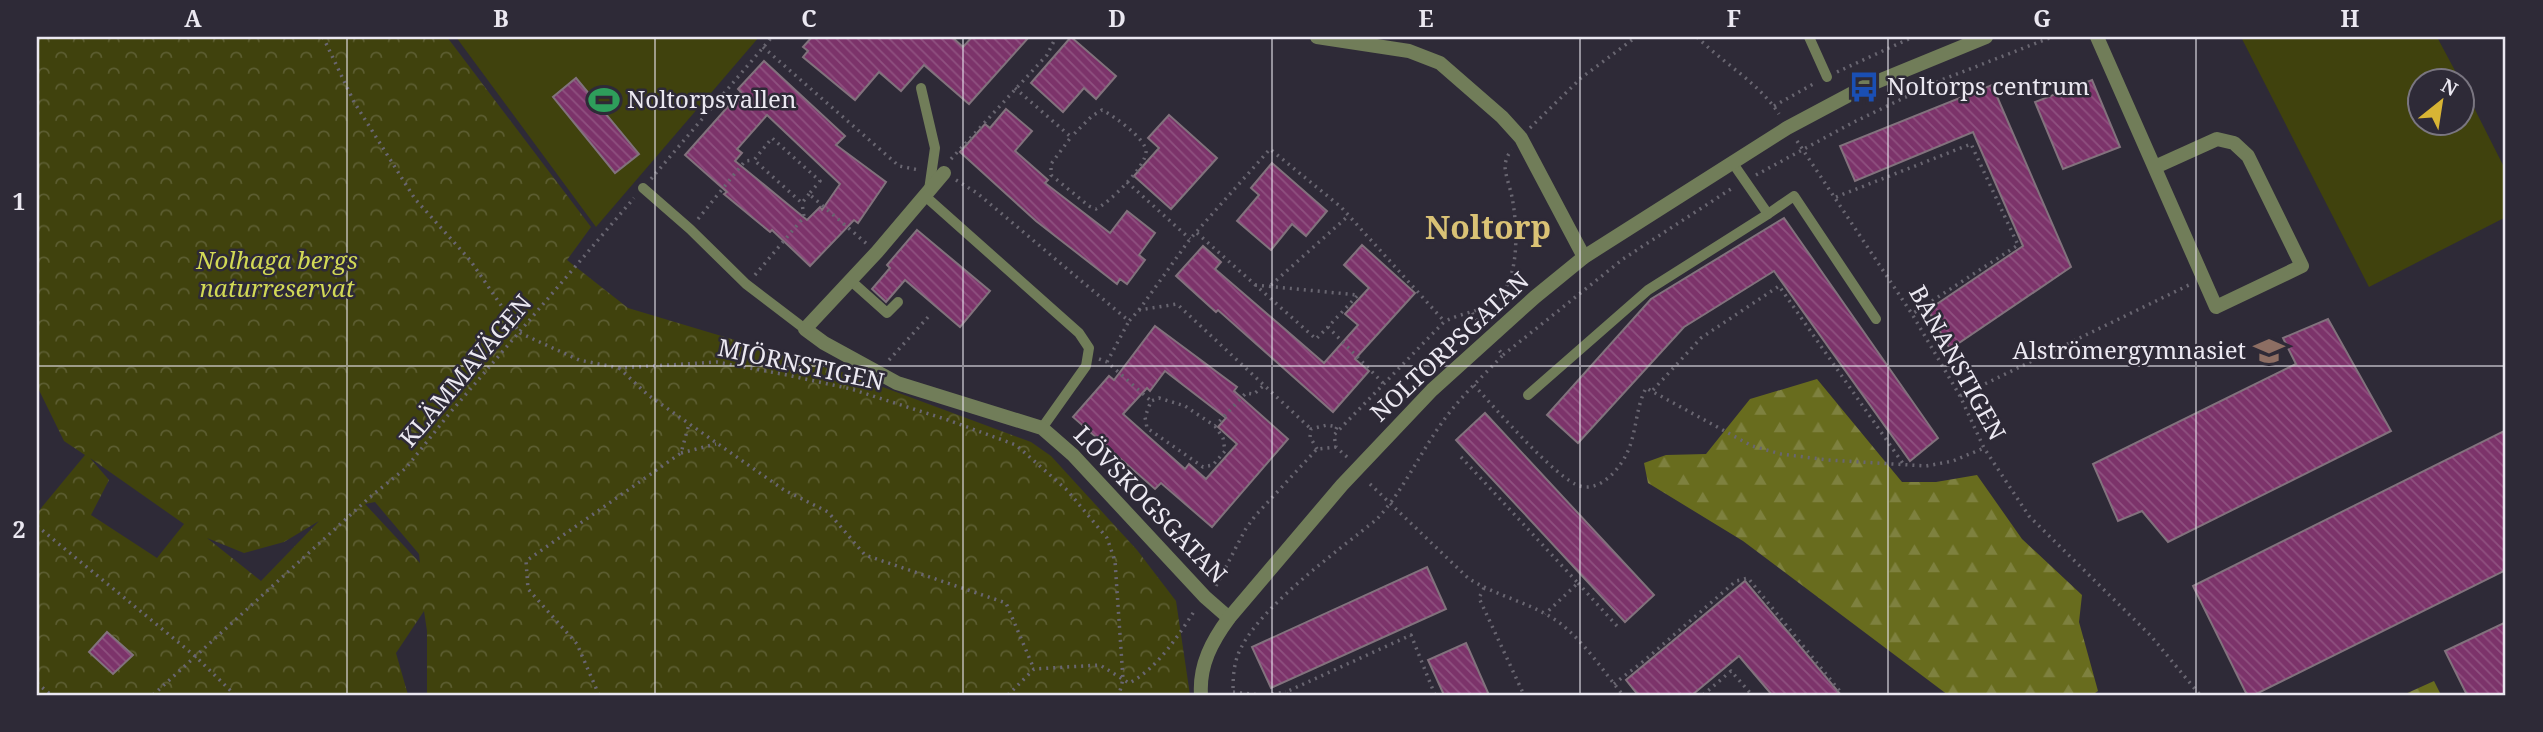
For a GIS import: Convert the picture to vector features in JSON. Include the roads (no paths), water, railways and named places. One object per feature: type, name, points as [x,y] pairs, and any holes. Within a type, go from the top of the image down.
[{"type":"street","points":[[1317,37],[1409,51],[1440,63],[1502,117],[1521,138],[1584,257]]},
{"type":"street","name":"NOLTORPSGATAN","points":[[1201,695],[1202,673],[1214,638],[1229,618],[1342,485],[1388,436],[1432,390],[1535,297],[1584,257],[1787,128],[1864,87],[1986,37]]},
{"type":"street","points":[[2097,37],[2216,307],[2302,266],[2248,156],[2234,143],[2217,139],[2155,167]]},
{"type":"street","points":[[805,328],[877,252],[927,193],[938,172]]},
{"type":"street","name":"LÖVSKOGSGATAN","points":[[805,328],[824,343],[897,383],[1042,428],[1073,455],[1205,597],[1229,618]]},
{"type":"lane","points":[[1809,37],[1827,77]]},
{"type":"lane","points":[[921,88],[938,172]]},
{"type":"lane","points":[[1732,162],[1768,214]]},
{"type":"lane","points":[[643,188],[690,229],[746,285],[805,328]]},
{"type":"lane","points":[[927,193],[1079,333],[1089,348],[1086,366],[1042,428]]},
{"type":"lane","points":[[1528,395],[1648,290],[1794,196],[1876,318]]},
{"type":"lane","points":[[850,280],[887,313],[898,302]]},
{"type":"place","name":"Noltorps centrum","points":[[1864,87]]},
{"type":"place","name":"Noltorpsvallen","points":[[604,100]]},
{"type":"place","name":"Alströmergymnasiet","points":[[2269,351]]},
{"type":"district","name":"Noltorp","points":[[1488,228]]},
{"type":"park label","name":"Nolhaga bergs naturreservat","points":[[277,275]]}]
